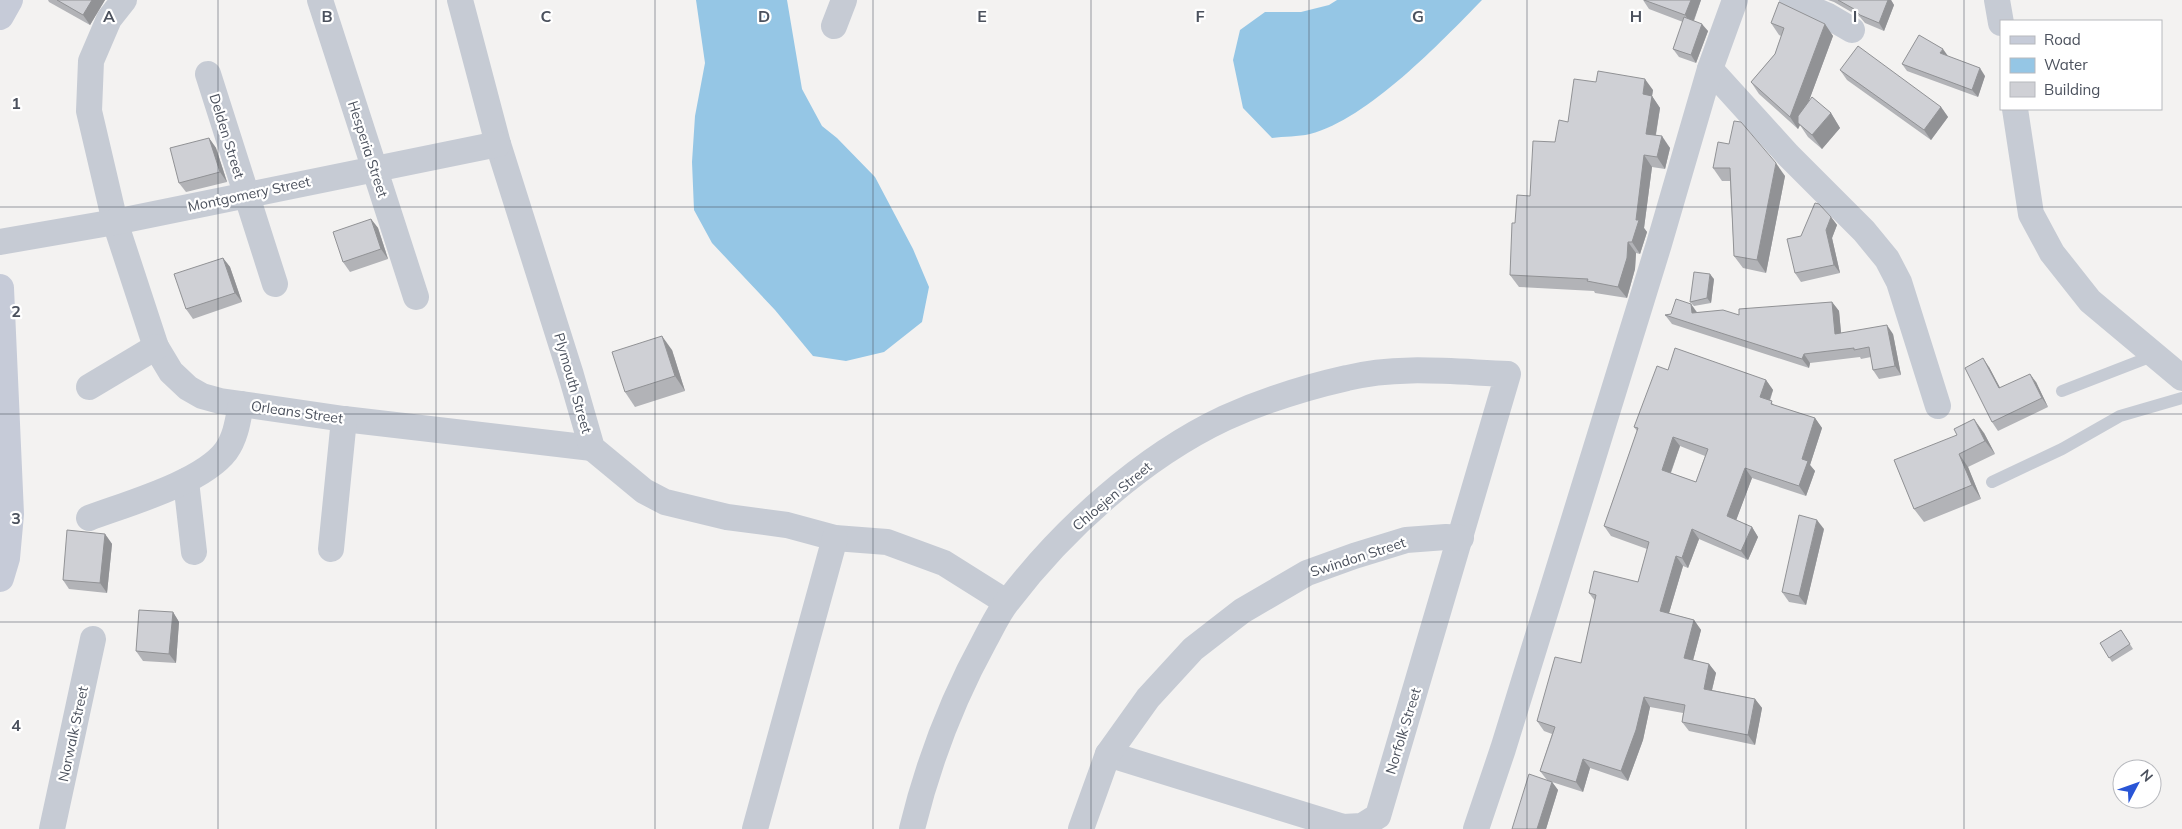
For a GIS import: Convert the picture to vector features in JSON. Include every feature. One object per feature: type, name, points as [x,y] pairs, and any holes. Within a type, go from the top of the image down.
[{"type":"street","points":[[0,16],[9,0]]},
{"type":"street","name":"Orleans Street","points":[[124,0],[109,19],[91,61],[89,111],[114,222],[156,347],[171,372],[188,388],[202,396],[241,404],[344,419],[592,448]]},
{"type":"street","name":"Hesperia Street","points":[[320,0],[416,297]]},
{"type":"street","name":"Plymouth Street","points":[[460,0],[498,144],[572,375],[592,448],[644,490],[665,502],[726,517],[787,525],[835,538],[887,542],[944,563],[1006,602]]},
{"type":"street","points":[[834,26],[844,0]]},
{"type":"street","points":[[1476,829],[1506,740],[1656,253],[1710,69],[1735,0]]},
{"type":"street","points":[[1792,0],[1828,16],[1852,30]]},
{"type":"street","points":[[1997,0],[2000,20]]},
{"type":"street","points":[[1710,69],[1788,154],[1864,231],[1887,258],[1899,282],[1938,406]]},
{"type":"street","name":"Delden Street","points":[[208,74],[275,284]]},
{"type":"street","points":[[2014,110],[2032,214],[2052,254],[2090,301],[2182,378]]},
{"type":"street","name":"Montgomery Street","points":[[0,242],[114,222],[498,144]]},
{"type":"street","points":[[0,288],[10,514],[6,558],[0,578]]},
{"type":"street","points":[[89,387],[156,347]]},
{"type":"street","name":"Chloejen Street","points":[[912,829],[924,778],[957,693],[1006,602],[1066,535],[1119,486],[1168,450],[1225,418],[1286,396],[1348,377],[1405,370],[1508,374]]},
{"type":"street","name":"Norfolk Street","points":[[1108,754],[1343,827],[1362,826],[1378,816],[1508,374]]},
{"type":"street","points":[[89,518],[186,481],[209,466],[226,452],[236,432],[241,404]]},
{"type":"street","points":[[331,549],[344,419]]},
{"type":"street","points":[[186,481],[194,552]]},
{"type":"street","name":"Swindon Street","points":[[1081,829],[1108,754],[1148,698],[1193,649],[1242,611],[1307,572],[1354,556],[1406,540],[1446,536],[1461,538]]},
{"type":"street","points":[[755,829],[835,538]]},
{"type":"street","name":"Norwalk Street","points":[[52,829],[93,639]]},
{"type":"lane","points":[[2062,391],[2156,355]]},
{"type":"lane","points":[[1992,482],[2062,449],[2120,416],[2182,398]]},
{"type":"water","points":[[696,0],[787,0],[802,89],[822,126],[837,138],[875,177],[913,249],[929,287],[922,322],[884,352],[846,361],[813,356],[775,310],[712,243],[694,210],[692,162],[695,116],[705,63]]},
{"type":"water","points":[[1337,0],[1482,0],[1425,57],[1356,113],[1332,126],[1310,134],[1272,138],[1243,108],[1233,60],[1240,30],[1265,12],[1301,12],[1329,5]]},
{"type":"building","points":[[57,0],[92,0],[83,15]]},
{"type":"building","points":[[1644,0],[1691,0],[1685,15]]},
{"type":"building","points":[[1838,0],[1888,0],[1879,23],[1860,15],[1854,9]]},
{"type":"building","points":[[1779,2],[1825,24],[1790,117],[1751,82],[1775,54],[1784,28],[1771,23]]},
{"type":"building","points":[[1684,17],[1702,24],[1691,55],[1673,49]]},
{"type":"building","points":[[1919,35],[1943,49],[1940,53],[1980,68],[1972,90],[1902,64]]},
{"type":"building","points":[[1858,46],[1941,107],[1924,130],[1840,70]]},
{"type":"building","points":[[1598,71],[1645,79],[1643,94],[1652,96],[1646,134],[1662,136],[1657,157],[1644,155],[1636,220],[1639,220],[1632,242],[1628,242],[1627,258],[1618,287],[1587,281],[1588,279],[1510,275],[1512,223],[1515,223],[1517,195],[1530,196],[1533,141],[1555,142],[1559,120],[1568,122],[1574,79],[1596,82]]},
{"type":"building","points":[[1812,97],[1831,113],[1812,135],[1798,123],[1798,116]]},
{"type":"building","points":[[1734,121],[1741,122],[1776,163],[1757,260],[1734,256],[1730,168],[1713,168],[1718,142],[1729,144]]},
{"type":"building","points":[[209,138],[220,172],[179,183],[170,148]]},
{"type":"building","points":[[1815,203],[1819,204],[1831,217],[1826,230],[1834,265],[1795,273],[1787,239],[1801,236]]},
{"type":"building","points":[[371,219],[381,249],[343,262],[333,232]]},
{"type":"building","points":[[223,258],[235,293],[186,309],[174,274]]},
{"type":"building","points":[[1694,272],[1710,274],[1707,298],[1690,302]]},
{"type":"building","points":[[1676,299],[1691,304],[1692,313],[1723,310],[1739,315],[1739,309],[1832,302],[1835,334],[1887,325],[1895,366],[1873,370],[1869,347],[1804,354],[1802,359],[1665,315],[1671,314]]},
{"type":"building","points":[[662,336],[675,376],[625,392],[612,352]]},
{"type":"building","points":[[1675,348],[1766,380],[1760,397],[1772,401],[1771,404],[1815,418],[1802,459],[1808,461],[1799,486],[1745,468],[1727,516],[1752,527],[1741,551],[1692,529],[1682,558],[1676,556],[1660,611],[1694,620],[1684,658],[1709,664],[1704,689],[1755,699],[1748,735],[1682,722],[1685,705],[1644,697],[1636,730],[1621,771],[1583,759],[1576,782],[1540,771],[1555,727],[1537,721],[1555,657],[1581,663],[1596,595],[1589,593],[1594,571],[1638,582],[1649,542],[1604,526],[1638,428],[1634,427],[1657,366],[1668,370]],"holes":[[[1673,437],[1708,449],[1696,482],[1662,470]]]},
{"type":"building","points":[[1983,358],[1999,388],[2030,374],[2042,398],[1992,422],[1965,368]]},
{"type":"building","points":[[1974,419],[1985,441],[1959,454],[1972,485],[1914,509],[1894,460],[1957,435],[1954,429]]},
{"type":"building","points":[[1799,515],[1817,520],[1799,596],[1782,592]]},
{"type":"building","points":[[67,530],[105,534],[100,583],[63,580]]},
{"type":"building","points":[[139,610],[173,612],[169,654],[136,651]]},
{"type":"building","points":[[2121,630],[2130,644],[2109,658],[2100,643]]},
{"type":"building","points":[[1529,774],[1552,782],[1537,829],[1512,829]]}]
